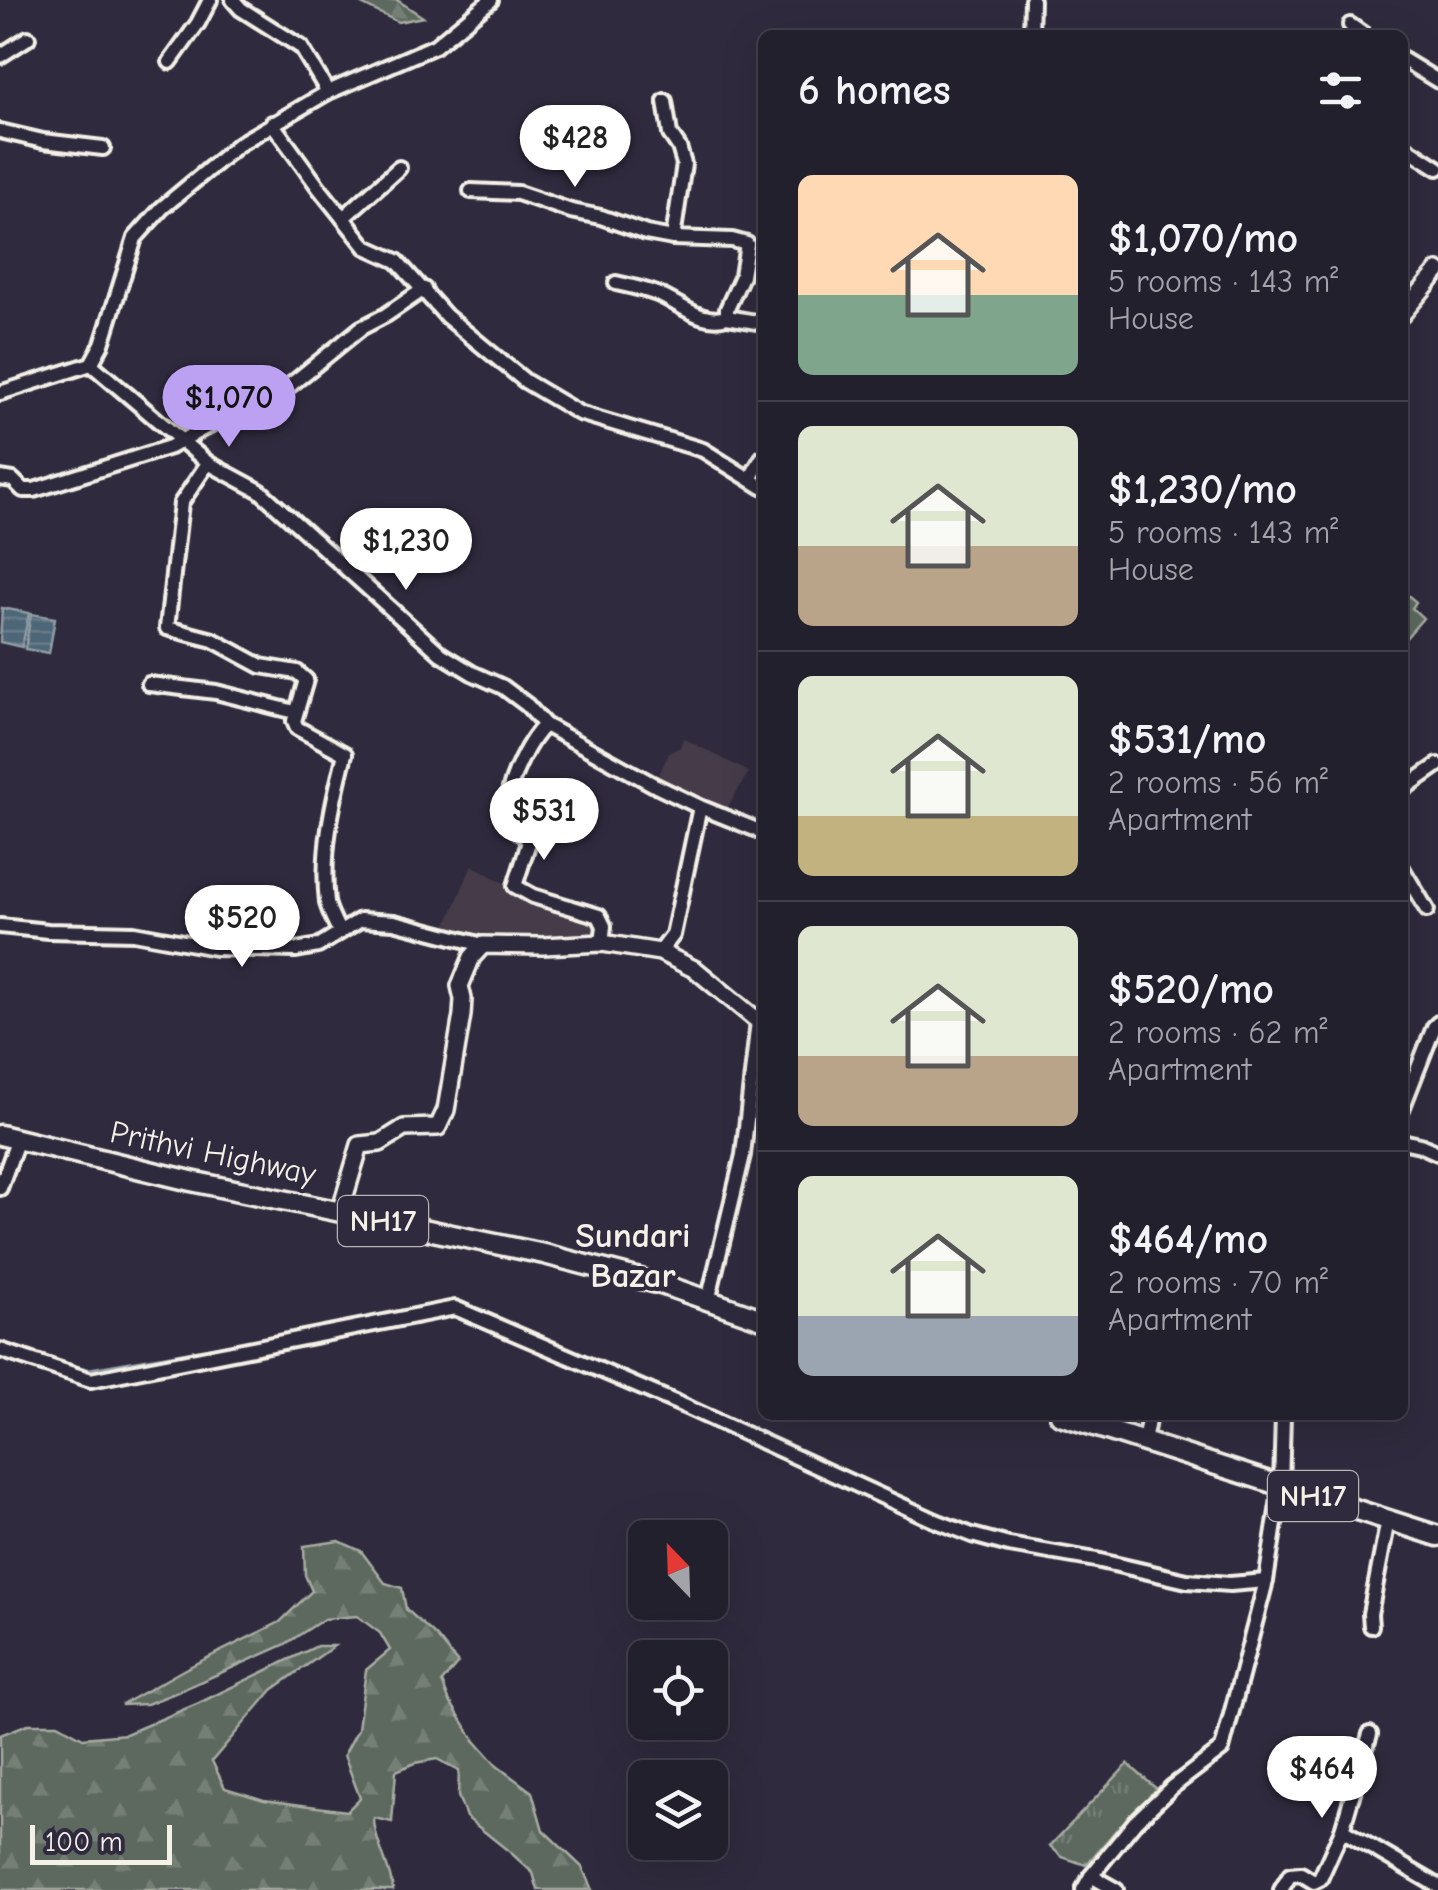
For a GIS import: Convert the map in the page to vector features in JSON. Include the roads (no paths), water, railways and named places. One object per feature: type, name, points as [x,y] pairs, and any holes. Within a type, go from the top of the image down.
[{"type":"highway","name":"Prithvi Highway","points":[[9,1137],[175,1177],[544,1254],[664,1285],[758,1317]]},
{"type":"highway","name":"NH17","points":[[1076,1420],[1438,1536]]},
{"type":"main road","points":[[1408,307],[1438,271]]},
{"type":"main road","points":[[340,1212],[360,1144],[380,1142],[404,1128],[438,1127],[446,1110],[462,1015],[460,986],[472,956],[483,945],[602,943],[660,952],[696,970],[758,1020]]},
{"type":"street","points":[[170,62],[210,0]]},
{"type":"street","points":[[233,0],[302,48],[328,92]]},
{"type":"street","points":[[0,393],[91,364],[102,344],[135,238],[162,208],[239,144],[328,92],[434,46],[491,0]]},
{"type":"street","points":[[1031,30],[1032,0]]},
{"type":"street","points":[[1350,26],[1356,30]]},
{"type":"street","points":[[0,56],[28,38]]},
{"type":"street","points":[[1408,63],[1438,82]]},
{"type":"street","points":[[665,100],[670,134],[679,146],[684,164],[673,238]]},
{"type":"street","points":[[272,124],[366,247],[397,261],[446,316],[525,381],[579,413],[703,450],[756,483]]},
{"type":"street","points":[[0,131],[43,142],[104,148]]},
{"type":"street","points":[[1408,149],[1438,168]]},
{"type":"street","points":[[343,218],[399,168]]},
{"type":"street","points":[[471,191],[518,193],[646,233],[746,244],[742,276],[727,317]]},
{"type":"street","points":[[616,283],[655,293],[703,318],[758,322]]},
{"type":"street","points":[[0,478],[13,480],[23,490],[34,490],[170,447],[253,401],[288,387],[361,328],[424,289]]},
{"type":"street","points":[[91,364],[208,462],[260,491],[441,654],[502,687],[527,705],[545,725],[656,786],[758,830]]},
{"type":"street","points":[[208,462],[181,503],[168,628],[213,640],[260,666],[297,672],[306,680],[294,721],[298,728],[344,754],[328,842],[327,906],[339,931]]},
{"type":"street","points":[[149,684],[216,692],[295,712]]},
{"type":"street","points":[[545,725],[530,744],[508,799],[508,823],[529,842],[515,886],[534,896],[599,916],[604,926],[602,943]]},
{"type":"street","points":[[1408,786],[1438,764]]},
{"type":"street","points":[[660,952],[673,936],[700,807]]},
{"type":"street","points":[[1408,878],[1427,910]]},
{"type":"street","points":[[0,926],[48,932],[134,932],[216,948],[276,949],[318,946],[360,920],[394,922],[483,945]]},
{"type":"street","points":[[1408,1094],[1438,1023]]},
{"type":"street","points":[[708,1301],[743,1155],[758,1038]]},
{"type":"street","points":[[0,1188],[9,1137]]},
{"type":"street","points":[[1408,1143],[1438,1152]]},
{"type":"street","points":[[0,1350],[91,1380],[454,1308],[972,1535],[1187,1581],[1266,1581]]},
{"type":"street","points":[[1144,1442],[1148,1420]]},
{"type":"street","points":[[1083,1890],[1135,1822],[1222,1748],[1266,1581],[1281,1486],[1283,1420]]},
{"type":"street","points":[[1370,1626],[1388,1520]]},
{"type":"street","points":[[1281,1890],[1290,1875],[1302,1874],[1314,1882],[1320,1879],[1342,1830],[1370,1734]]},
{"type":"street","points":[[1342,1830],[1438,1886]]},
{"type":"street","points":[[1091,1876],[1116,1890]]},
{"type":"water","points":[[2,608],[29,613],[22,647],[0,642]]},
{"type":"water","points":[[31,614],[55,618],[49,653],[25,649]]},
{"type":"waterway","points":[[344,1324],[453,1302]]},
{"type":"waterway","points":[[461,1304],[592,1359]]},
{"type":"waterway","points":[[0,1344],[88,1369],[311,1330]]},
{"type":"waterway","points":[[607,1365],[669,1393]]},
{"type":"district","name":"Sundari Bazar","points":[[633,1255]]}]
